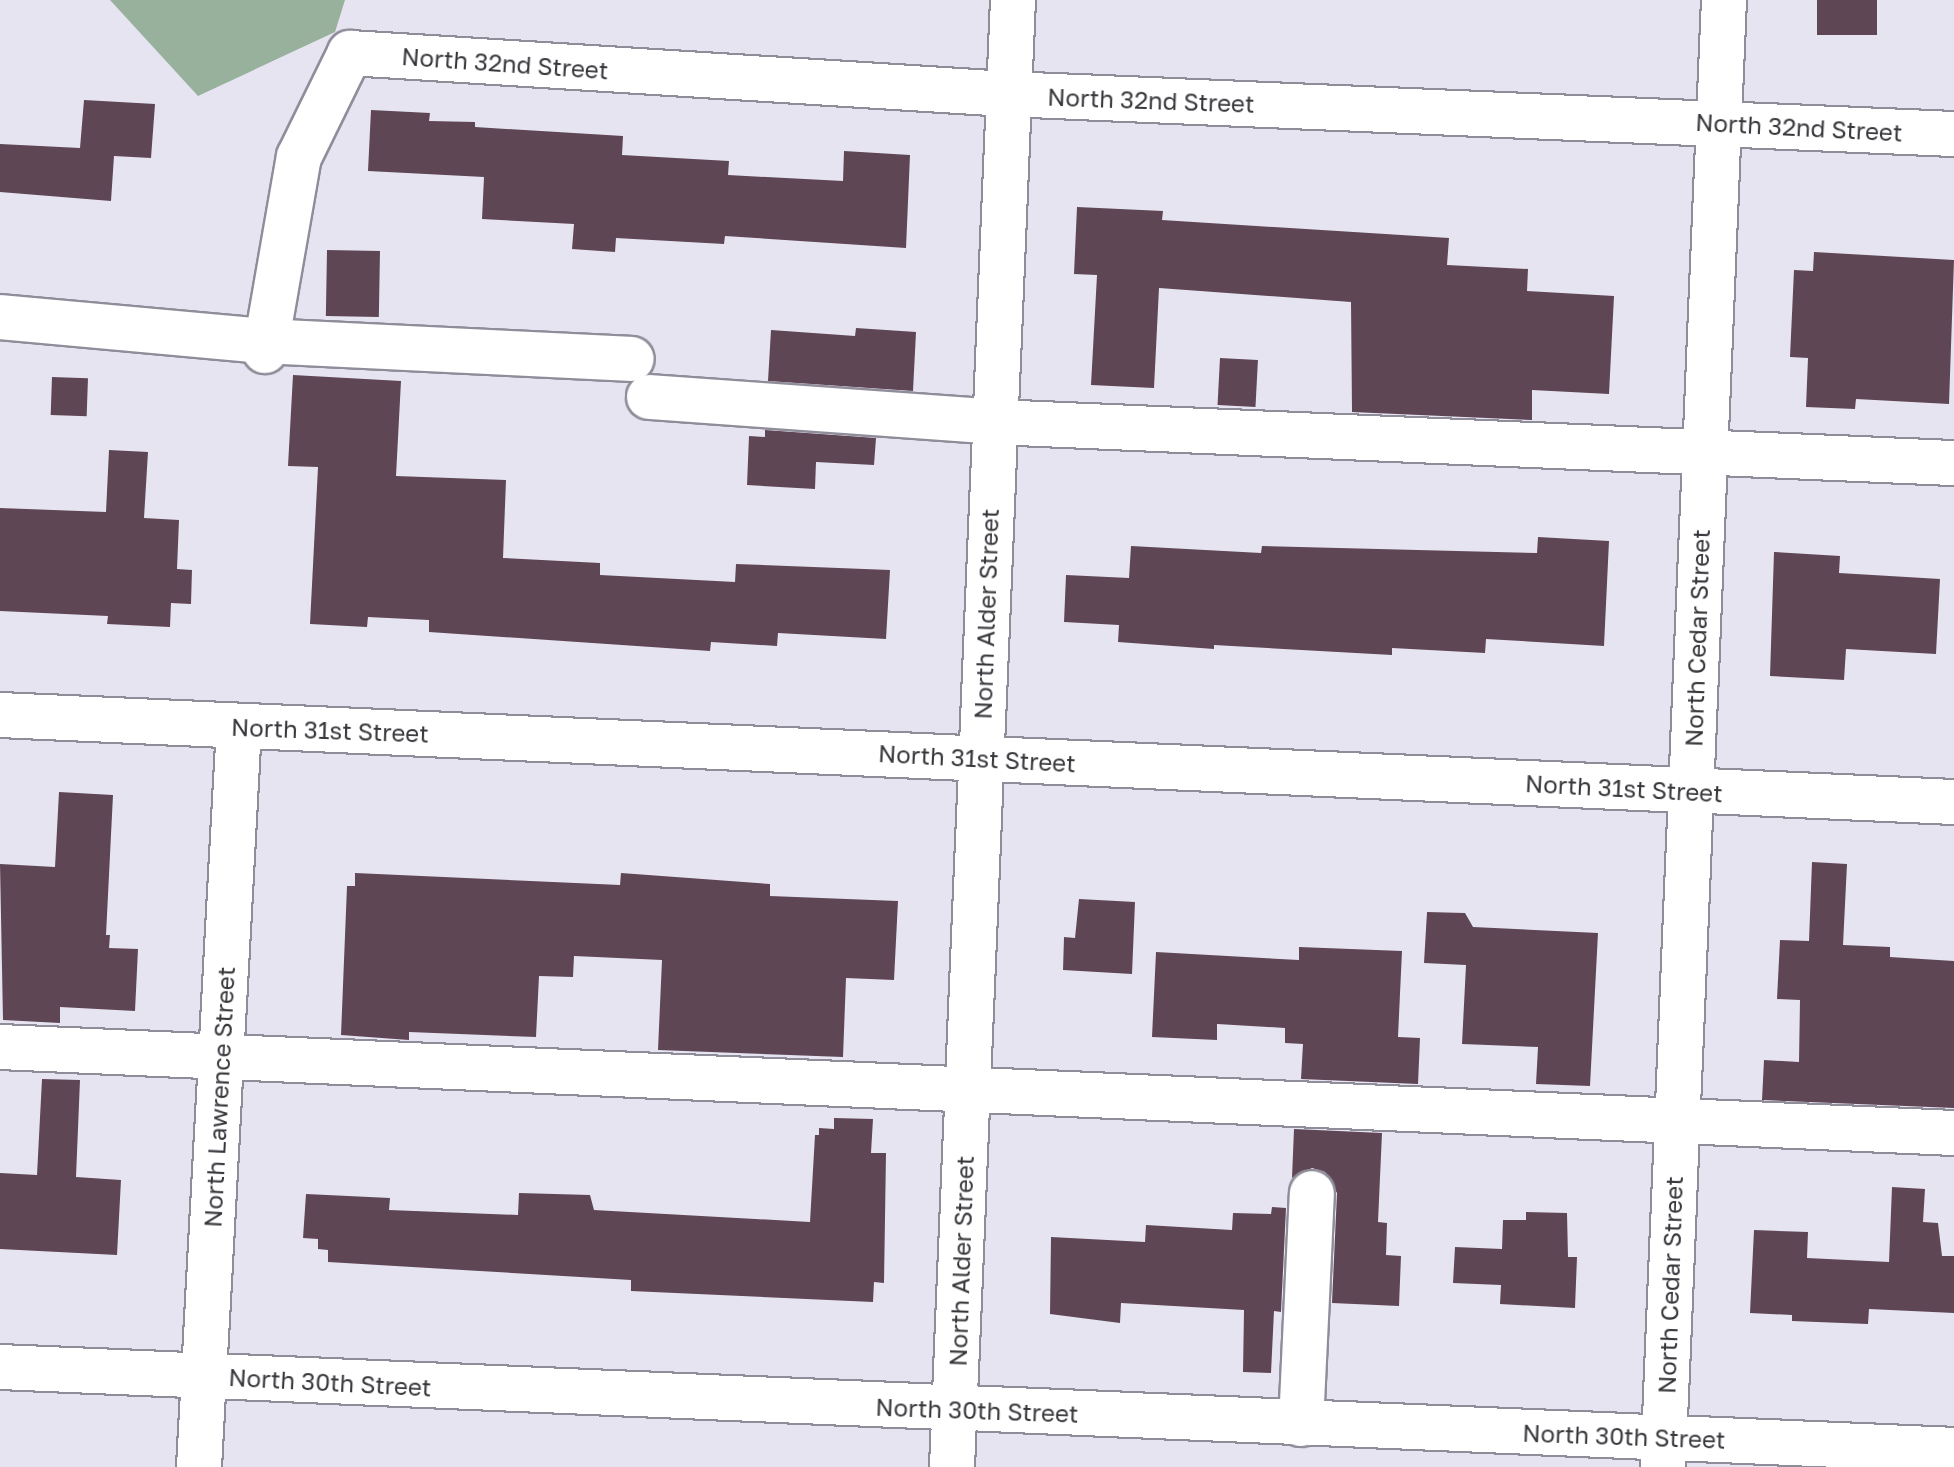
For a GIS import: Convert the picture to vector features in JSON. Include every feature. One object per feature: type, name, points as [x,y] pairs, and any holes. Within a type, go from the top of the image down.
[{"type":"street","name":"North Alder Street","points":[[952,1467],[1013,0]]},
{"type":"street","name":"North Cedar Street","points":[[1663,1452],[1724,0]]},
{"type":"street","name":"North 32nd Street","points":[[264,346],[299,157],[350,53],[1007,94],[1954,134]]},
{"type":"street","points":[[0,317],[264,346],[640,378],[994,422],[1954,463]]},
{"type":"street","name":"North 31st Street","points":[[0,715],[1954,802]]},
{"type":"street","name":"North Lawrence Street","points":[[199,1467],[239,726]]},
{"type":"street","points":[[0,1047],[1677,1124],[1954,1133]]},
{"type":"street","points":[[1301,1424],[1312,1193]]},
{"type":"street","name":"North 30th Street","points":[[0,1367],[1301,1424],[1663,1452],[1954,1450]]},
{"type":"green space","points":[[110,0],[345,0],[335,32],[198,96]]},
{"type":"building","points":[[1817,0],[1877,0],[1877,35],[1817,35]]},
{"type":"building","points":[[84,100],[155,104],[151,158],[114,156],[111,201],[0,192],[0,144],[80,148]]},
{"type":"building","points":[[371,110],[430,113],[429,121],[475,122],[475,127],[623,136],[622,155],[729,161],[728,175],[843,181],[844,151],[910,155],[906,248],[725,236],[724,244],[616,238],[615,252],[572,249],[574,224],[482,219],[484,177],[368,171]]},
{"type":"building","points":[[1077,207],[1163,211],[1162,220],[1449,238],[1447,265],[1528,269],[1527,291],[1614,296],[1609,394],[1532,390],[1532,420],[1352,412],[1351,302],[1159,288],[1154,388],[1091,385],[1097,275],[1074,274]]},
{"type":"building","points":[[327,250],[380,251],[379,317],[326,316]]},
{"type":"building","points":[[1814,252],[1954,260],[1949,404],[1856,399],[1855,409],[1806,407],[1808,358],[1790,357],[1794,270],[1813,271]]},
{"type":"building","points":[[856,328],[916,332],[913,391],[768,381],[771,330],[855,336]]},
{"type":"building","points":[[1220,358],[1258,360],[1255,407],[1218,405]]},
{"type":"building","points":[[293,375],[401,381],[396,476],[506,480],[503,558],[600,563],[600,575],[735,582],[736,564],[890,570],[886,639],[778,633],[777,646],[711,642],[710,651],[429,632],[429,620],[368,617],[367,627],[310,624],[318,467],[288,466]]},
{"type":"building","points":[[52,377],[88,378],[87,416],[51,415]]},
{"type":"building","points":[[765,430],[876,438],[874,465],[816,462],[815,489],[747,485],[749,436],[765,437]]},
{"type":"building","points":[[109,450],[148,452],[144,518],[179,520],[177,569],[192,570],[191,604],[171,603],[170,627],[107,624],[108,616],[0,611],[0,508],[106,512]]},
{"type":"building","points":[[1538,537],[1609,541],[1604,646],[1486,639],[1485,653],[1392,648],[1392,655],[1214,645],[1214,649],[1118,642],[1119,625],[1064,622],[1066,575],[1129,578],[1131,546],[1261,553],[1262,546],[1537,553]]},
{"type":"building","points":[[1774,552],[1840,556],[1839,573],[1940,579],[1936,654],[1846,649],[1844,680],[1770,676]]},
{"type":"building","points":[[59,792],[113,795],[106,935],[110,935],[109,948],[138,949],[135,1011],[60,1007],[60,1023],[3,1020],[0,864],[55,867]]},
{"type":"building","points":[[1812,862],[1847,864],[1843,945],[1890,947],[1890,957],[1954,961],[1954,1108],[1762,1100],[1764,1060],[1799,1062],[1800,1000],[1777,999],[1780,940],[1809,941]]},
{"type":"building","points":[[355,873],[620,885],[621,873],[770,884],[770,896],[898,901],[894,980],[846,978],[843,1057],[658,1050],[662,960],[574,956],[573,977],[539,976],[536,1037],[409,1032],[409,1040],[341,1035],[347,886],[355,886]]},
{"type":"building","points":[[1079,899],[1135,902],[1132,974],[1063,970],[1064,937],[1075,938]]},
{"type":"building","points":[[1427,912],[1465,913],[1473,927],[1598,933],[1590,1086],[1536,1084],[1538,1047],[1462,1044],[1466,965],[1424,963]]},
{"type":"building","points":[[1299,947],[1402,951],[1398,1037],[1420,1038],[1418,1084],[1301,1079],[1303,1044],[1285,1043],[1285,1028],[1217,1024],[1217,1040],[1152,1037],[1156,952],[1299,960]]},
{"type":"building","points":[[42,1079],[80,1080],[76,1177],[121,1180],[117,1255],[0,1249],[0,1173],[37,1175]]},
{"type":"building","points":[[834,1118],[873,1119],[871,1153],[886,1153],[884,1283],[874,1282],[873,1302],[631,1291],[631,1280],[328,1262],[328,1250],[318,1249],[318,1239],[303,1238],[306,1194],[390,1198],[389,1210],[518,1215],[519,1193],[590,1195],[594,1210],[810,1222],[815,1135],[819,1135],[819,1128],[834,1129]]},
{"type":"building","points":[[1294,1129],[1382,1133],[1378,1222],[1387,1223],[1386,1255],[1401,1256],[1399,1306],[1332,1303],[1337,1193],[1325,1172],[1312,1168],[1292,1178]]},
{"type":"building","points":[[1892,1187],[1925,1189],[1923,1222],[1938,1223],[1942,1256],[1954,1256],[1954,1313],[1869,1309],[1868,1324],[1792,1321],[1792,1315],[1750,1313],[1754,1230],[1808,1232],[1807,1258],[1889,1262]]},
{"type":"building","points":[[1272,1207],[1286,1208],[1281,1312],[1274,1311],[1271,1373],[1243,1372],[1244,1310],[1121,1303],[1120,1323],[1050,1314],[1051,1237],[1145,1242],[1146,1225],[1232,1230],[1233,1213],[1271,1214]]},
{"type":"building","points":[[1526,1212],[1567,1213],[1568,1257],[1577,1257],[1575,1308],[1500,1304],[1501,1285],[1453,1283],[1455,1247],[1502,1249],[1503,1220],[1526,1220]]}]
